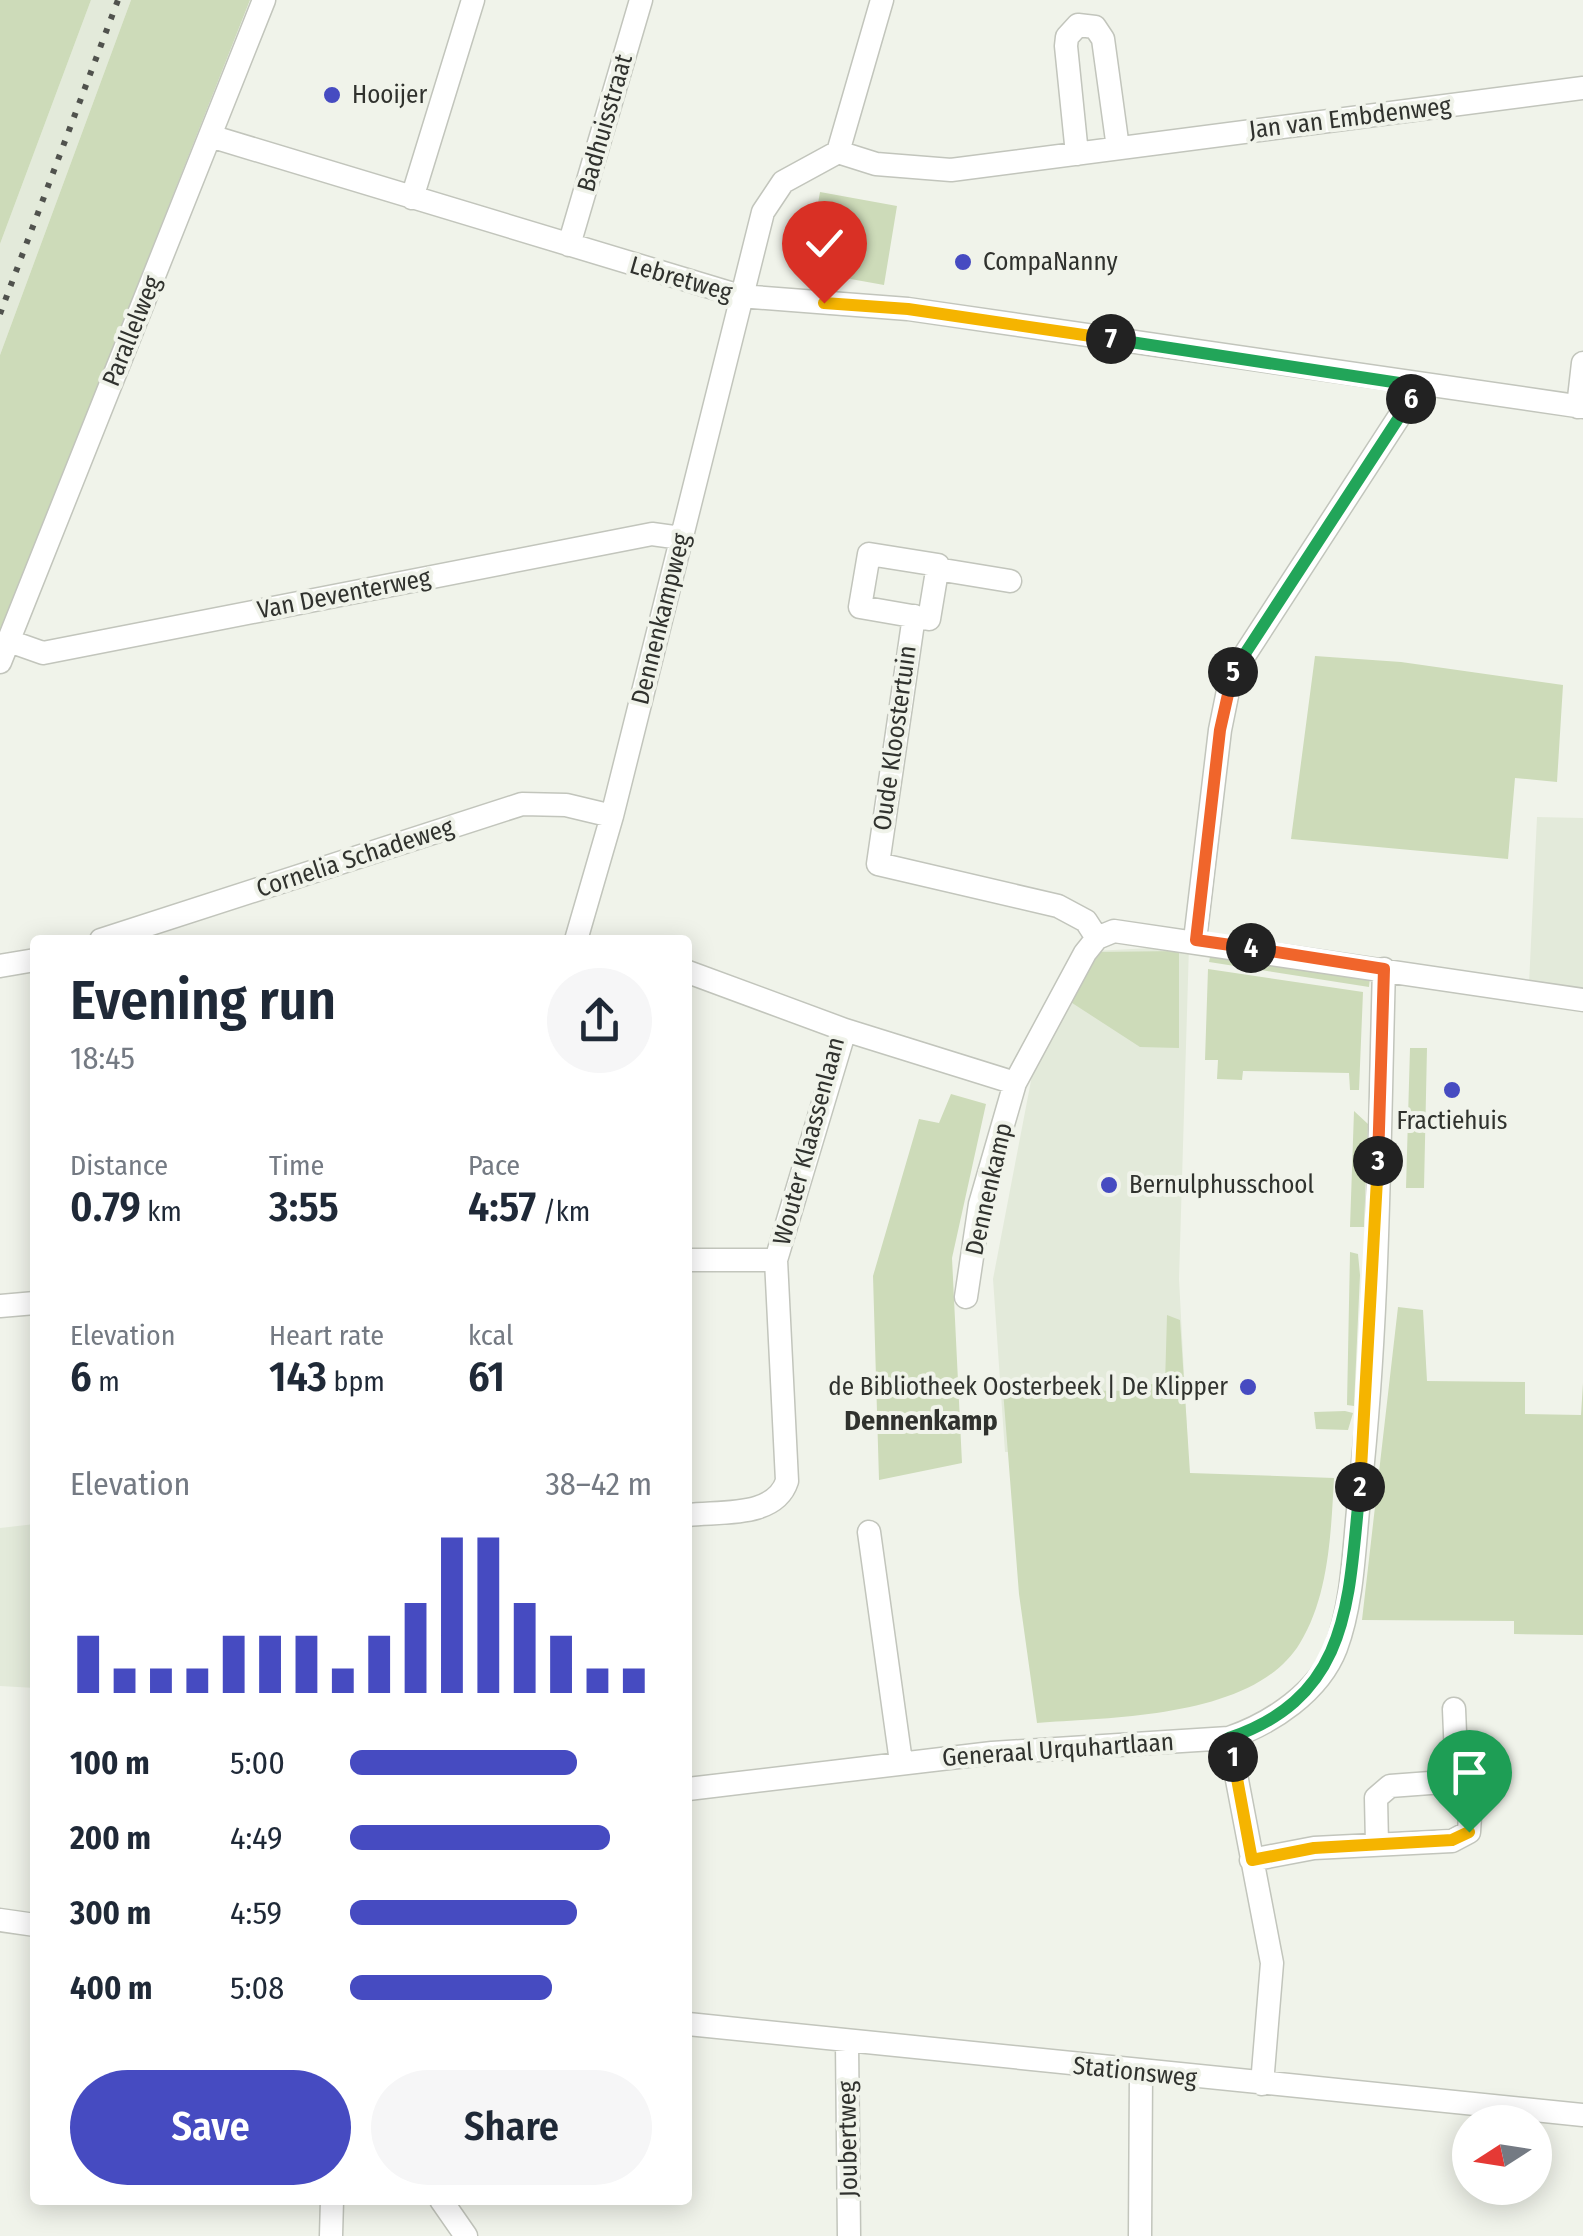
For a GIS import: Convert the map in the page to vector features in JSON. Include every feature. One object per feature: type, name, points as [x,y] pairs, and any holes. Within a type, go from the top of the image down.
[{"type":"street","name":"Parallelweg","points":[[4,652],[264,0]]},
{"type":"street","points":[[412,198],[473,0]]},
{"type":"street","name":"Badhuisstraat","points":[[569,245],[641,0]]},
{"type":"street","points":[[838,152],[882,0]]},
{"type":"street","points":[[1077,154],[1066,46],[1067,38],[1078,26],[1088,24],[1101,34],[1118,148]]},
{"type":"street","name":"Jan van Embdenweg","points":[[838,152],[876,164],[951,170],[1583,88]]},
{"type":"street","name":"Lebretweg","points":[[210,136],[740,296],[908,309],[1580,407]]},
{"type":"street","name":"Dennenkampweg","points":[[585,935],[762,212],[782,182],[838,152]]},
{"type":"street","points":[[1580,407],[1583,363]]},
{"type":"street","points":[[1196,940],[1217,749],[1231,676],[1419,386]]},
{"type":"street","name":"Van Deventerweg","points":[[4,652],[42,653],[652,534],[681,538]]},
{"type":"street","name":"Oude Kloostertuin","points":[[869,554],[938,565],[937,569],[929,618],[860,607],[869,554]]},
{"type":"street","name":"Oude Kloostertuin","points":[[937,569],[1010,581]]},
{"type":"street","name":"Oude Kloostertuin","points":[[914,616],[878,864],[1058,906],[1086,921],[1097,938]]},
{"type":"street","name":"Cornelia Schadeweg","points":[[116,935],[522,804],[566,805],[612,816]]},
{"type":"street","points":[[1097,938],[1132,931],[1583,1000]]},
{"type":"street","name":"Dennenkamp","points":[[966,1296],[980,1204],[1015,1083],[1050,1012],[1097,938]]},
{"type":"street","points":[[0,966],[30,961]]},
{"type":"street","name":"Generaal Urquhartlaan","points":[[692,1788],[902,1762],[1229,1738],[1280,1714],[1321,1673],[1336,1648],[1348,1589],[1364,1454],[1384,969]]},
{"type":"street","name":"Wouter Klaassenlaan","points":[[692,973],[844,1030],[776,1260],[787,1481],[782,1494],[771,1505],[692,1515]]},
{"type":"street","points":[[844,1030],[1015,1083]]},
{"type":"street","points":[[692,1260],[776,1260]]},
{"type":"street","points":[[0,1306],[30,1303]]},
{"type":"street","points":[[868,1532],[902,1762]]},
{"type":"street","points":[[1252,1860],[1314,1848],[1462,1838],[1472,1823],[1471,1800],[1457,1781],[1454,1709]]},
{"type":"street","points":[[1229,1738],[1272,1963],[1262,2084]]},
{"type":"street","points":[[1377,1844],[1376,1798],[1390,1786],[1457,1781]]},
{"type":"street","points":[[0,1920],[30,1924]]},
{"type":"street","name":"Stationsweg","points":[[692,2024],[1583,2114]]},
{"type":"street","name":"Joubertweg","points":[[847,2043],[849,2236]]},
{"type":"street","points":[[1140,2236],[1141,2072]]},
{"type":"street","points":[[331,2236],[332,2205]]},
{"type":"street","points":[[444,2205],[466,2236]]},
{"type":"shaded area","points":[[91,0],[131,0],[0,355],[0,244]]},
{"type":"shaded area","points":[[1537,817],[1583,818],[1583,993],[1529,984]]},
{"type":"shaded area","points":[[1189,946],[1179,1279],[1188,1450],[1005,1452],[993,1279],[1034,1065],[1094,951]]},
{"type":"shaded area","points":[[30,1525],[30,1688],[0,1686],[0,1528]]},
{"type":"green space","points":[[0,0],[91,0],[0,244]]},
{"type":"green space","points":[[131,0],[250,0],[0,634],[0,355]]},
{"type":"green space","points":[[820,192],[897,206],[884,285],[806,271]]},
{"type":"green space","points":[[1315,656],[1401,662],[1563,685],[1557,782],[1515,778],[1508,859],[1291,839]]},
{"type":"green space","points":[[1179,951],[1179,1048],[1140,1047],[1066,999],[1097,952]]},
{"type":"green space","points":[[1211,952],[1370,977],[1369,987],[1209,962]]},
{"type":"green space","points":[[1208,969],[1363,992],[1359,1090],[1350,1090],[1349,1073],[1243,1071],[1242,1080],[1217,1079],[1218,1060],[1205,1060]]},
{"type":"green space","points":[[1410,1048],[1427,1048],[1424,1188],[1406,1188]]},
{"type":"green space","points":[[951,1094],[986,1104],[952,1258],[962,1463],[879,1480],[873,1276],[919,1119],[939,1123]]},
{"type":"green space","points":[[1354,1111],[1368,1124],[1364,1227],[1350,1227]]},
{"type":"green space","points":[[1350,1252],[1358,1254],[1360,1275],[1354,1406],[1347,1405]]},
{"type":"green space","points":[[1398,1307],[1423,1310],[1427,1381],[1525,1382],[1525,1414],[1581,1415],[1583,1383],[1583,1635],[1514,1634],[1514,1621],[1362,1620]]},
{"type":"green space","points":[[1167,1315],[1180,1320],[1190,1473],[1334,1478],[1327,1563],[1317,1605],[1300,1643],[1279,1668],[1218,1700],[1143,1715],[1037,1723],[1019,1594],[1003,1390],[1141,1391],[1142,1384],[1165,1384]]},
{"type":"green space","points":[[1314,1412],[1353,1413],[1348,1430],[1316,1429]]},
{"type":"railway","points":[[0,314],[118,0]]},
{"type":"place","name":"Hooijer","points":[[332,95]]},
{"type":"place","name":"CompaNanny","points":[[963,262]]},
{"type":"place","name":"Fractiehuis","points":[[1452,1090]]},
{"type":"place","name":"Bernulphusschool","points":[[1109,1185]]},
{"type":"place","name":"de Bibliotheek Oosterbeek | De Klipper","points":[[1248,1387]]},
{"type":"district","name":"Dennenkamp","points":[[921,1420]]},
{"type":"route","points":[[824,303],[908,309],[1419,386],[1250,640],[1231,676],[1220,730],[1196,940],[1384,969],[1372,1325],[1364,1454],[1350,1574],[1336,1648],[1321,1673],[1280,1714],[1229,1738],[1252,1860],[1314,1848],[1452,1840],[1469,1832]]}]
